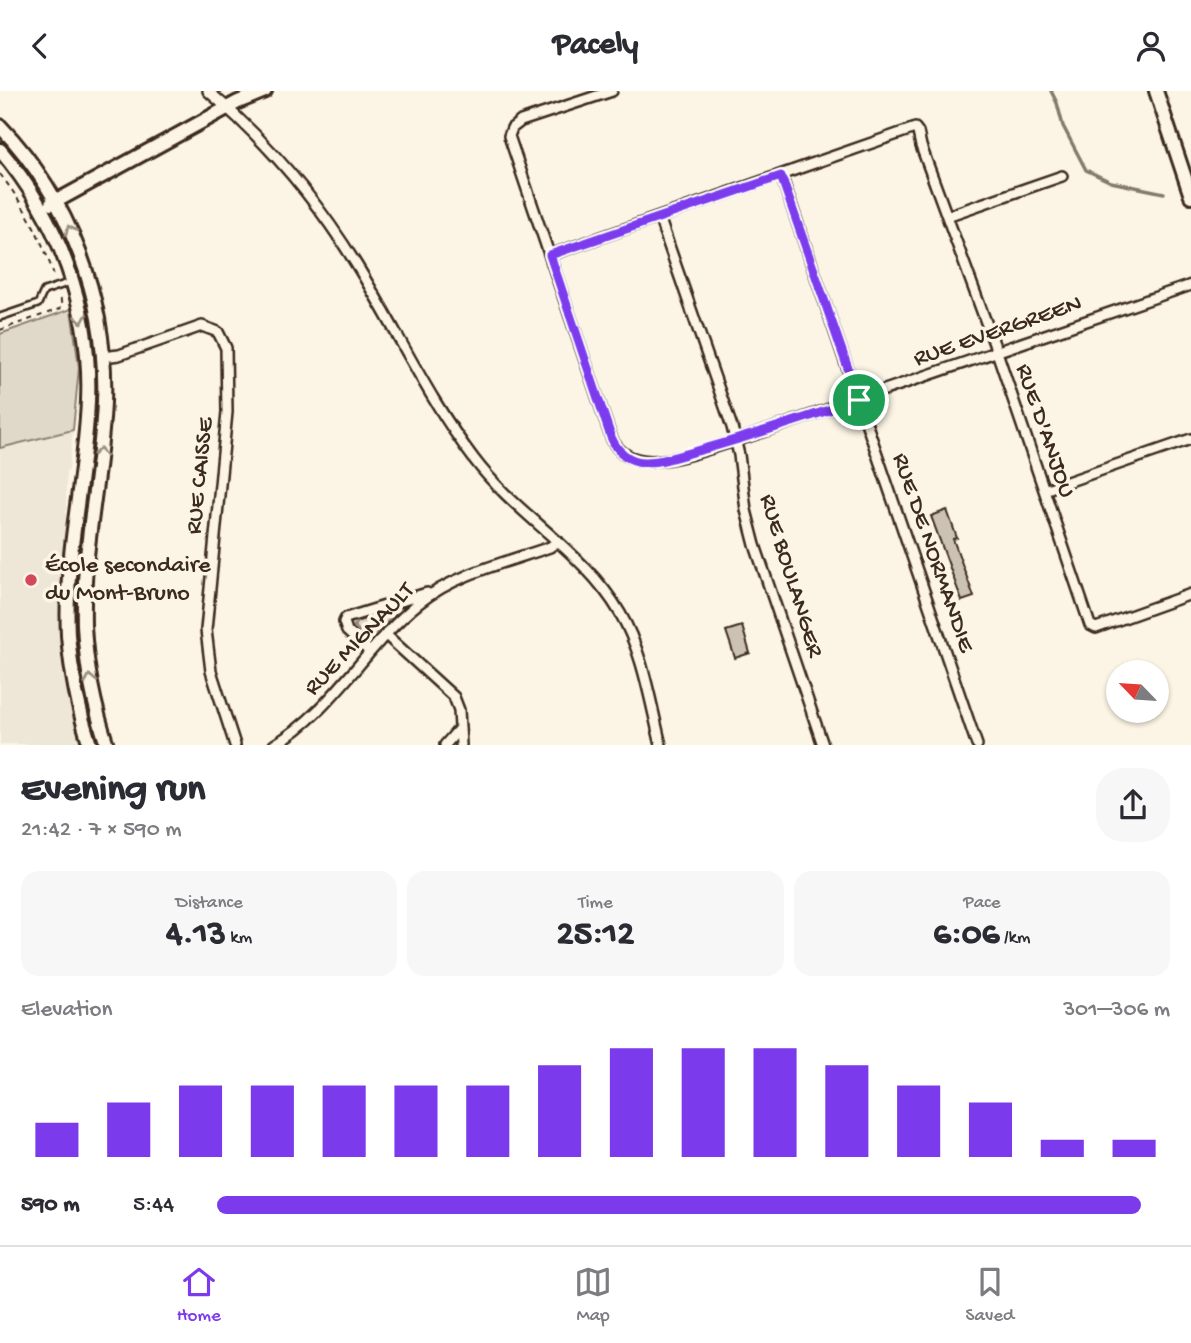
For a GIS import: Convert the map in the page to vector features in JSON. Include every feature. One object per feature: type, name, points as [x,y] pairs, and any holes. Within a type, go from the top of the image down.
[{"type":"street","points":[[208,91],[228,108],[293,176],[339,236],[437,402],[476,462],[503,493],[558,541],[597,582],[623,617],[637,654],[660,744]]},
{"type":"street","points":[[42,209],[228,108],[265,91]]},
{"type":"street","name":"RUE EVERGREEN","points":[[612,91],[521,121],[510,132],[510,142],[611,437],[618,450],[634,460],[649,462],[736,441],[1191,285]]},
{"type":"street","points":[[1156,91],[1191,196]]},
{"type":"street","points":[[0,126],[22,151],[56,202],[86,272],[96,312],[103,357],[103,422],[85,588],[84,625],[90,683],[107,744]]},
{"type":"street","name":"RUE D'ANJOU","points":[[781,176],[911,128],[916,129],[997,352],[1092,628],[1191,594]]},
{"type":"street","points":[[0,150],[42,209],[60,247],[73,282],[85,341],[89,401],[71,569],[68,633],[75,687],[90,744]]},
{"type":"street","points":[[550,255],[781,176]]},
{"type":"street","name":"RUE DE NORMANDIE","points":[[781,176],[977,744]]},
{"type":"street","points":[[947,216],[1062,176]]},
{"type":"street","name":"RUE BOULANGER","points":[[659,217],[736,441],[746,510],[755,545],[823,744]]},
{"type":"street","name":"RUE CAISSE","points":[[103,357],[118,355],[202,326],[215,330],[224,341],[227,412],[206,630],[212,671],[235,744]]},
{"type":"street","points":[[1044,490],[1191,439]]},
{"type":"street","name":"RUE MIGNAULT","points":[[274,744],[314,714],[417,604],[436,591],[551,547],[558,541]]},
{"type":"street","points":[[370,652],[345,628],[346,618],[436,591]]},
{"type":"street","points":[[386,635],[454,697],[459,710],[461,744]]},
{"type":"street","points":[[445,744],[459,729]]},
{"type":"lane","points":[[0,317],[38,304],[44,291],[73,282]]},
{"type":"path","points":[[0,174],[29,216]]},
{"type":"shaded area","points":[[71,309],[79,367],[73,430],[0,448],[0,334]]},
{"type":"shaded area","name":"École secondaire du Mont-Bruno","points":[[73,430],[69,469],[66,471],[68,520],[60,592],[60,637],[65,682],[81,744],[0,744],[0,447]]},
{"type":"shaded area","points":[[396,610],[396,613],[373,637],[366,637],[354,626],[357,622]]},
{"type":"building","points":[[947,510],[957,538],[953,539],[974,597],[962,601],[931,516]]},
{"type":"building","points":[[742,626],[750,653],[735,658],[726,631]]},
{"type":"waterway","points":[[1051,91],[1063,126],[1086,170],[1111,182],[1164,193]]},
{"type":"place","name":"École secondaire du Mont-Bruno","points":[[31,580]]},
{"type":"route","points":[[781,176],[859,400],[736,441],[669,459],[654,462],[634,460],[618,450],[611,437],[550,255],[781,176]]}]
